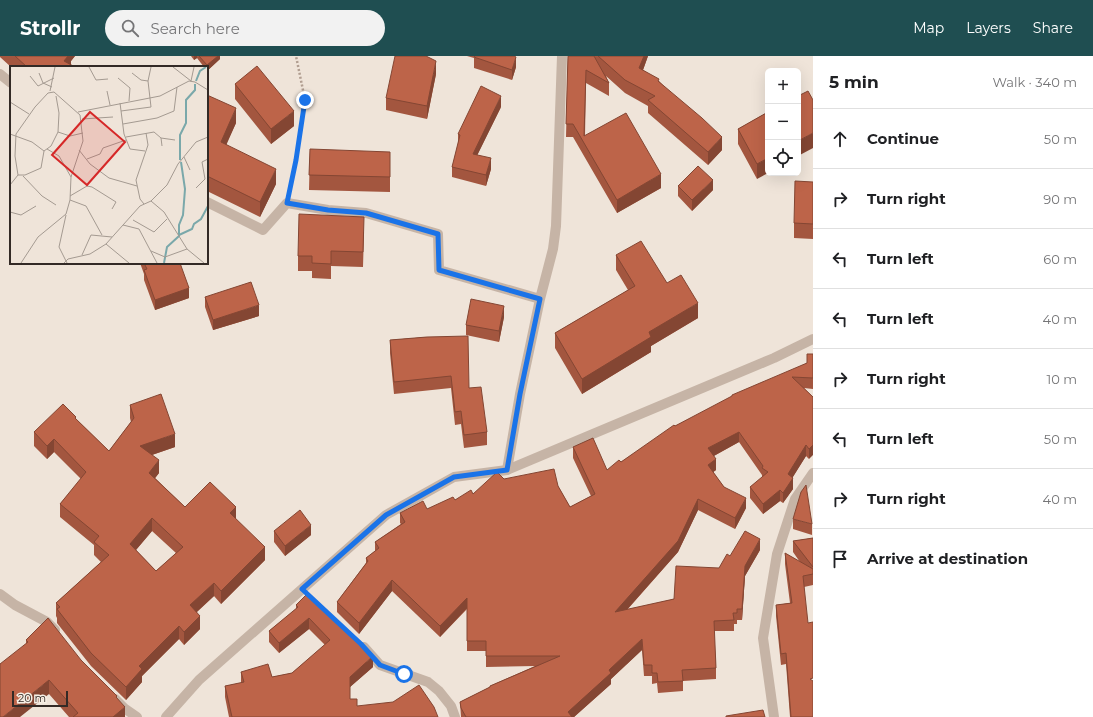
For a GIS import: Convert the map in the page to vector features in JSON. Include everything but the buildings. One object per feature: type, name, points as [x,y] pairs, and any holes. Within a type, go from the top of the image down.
[{"type":"street","points":[[507,470],[520,394],[540,299],[553,249],[556,226],[562,56]]},
{"type":"street","points":[[0,74],[10,82]]},
{"type":"street","points":[[208,202],[263,230],[287,203],[328,210],[366,213],[438,234],[439,270],[540,299]]},
{"type":"street","points":[[166,717],[198,680],[305,592],[386,515],[454,477],[507,470],[767,361],[813,339]]},
{"type":"street","points":[[774,717],[763,638],[777,554],[795,499],[813,473]]},
{"type":"street","points":[[0,594],[15,605],[47,622],[63,639]]},
{"type":"street","points":[[356,639],[380,665],[428,682],[439,691],[451,706],[455,717]]},
{"type":"street","points":[[108,692],[124,708],[137,717]]},
{"type":"path","points":[[287,203],[296,160],[305,100],[296,56]]},
{"type":"route","points":[[305,100],[296,160],[287,203],[328,210],[366,213],[438,234],[439,270],[540,299],[520,394],[507,470],[454,477],[386,515],[302,589],[361,644],[380,665],[404,674]]}]
